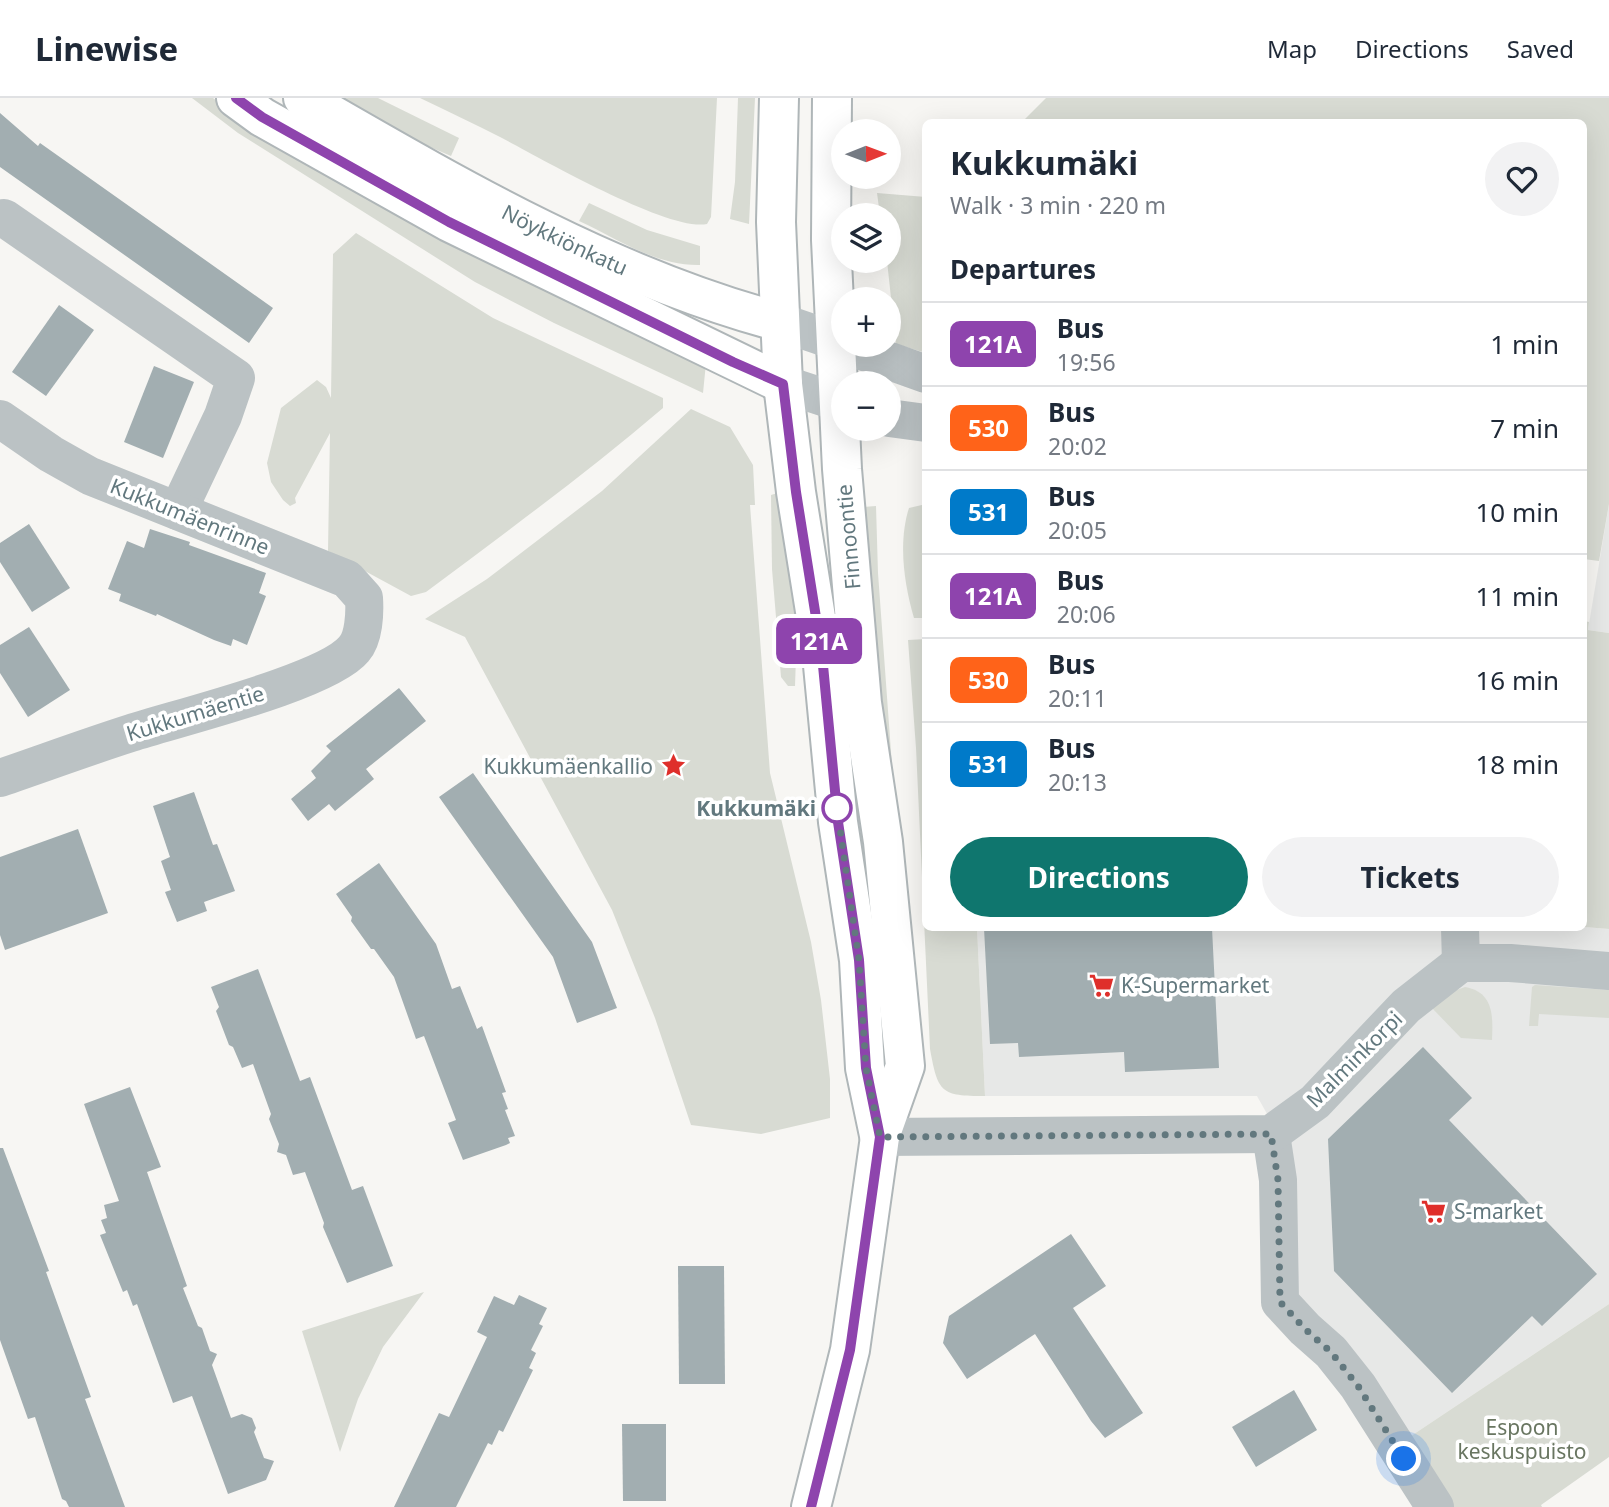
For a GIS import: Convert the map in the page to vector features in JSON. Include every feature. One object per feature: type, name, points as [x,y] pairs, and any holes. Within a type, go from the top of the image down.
[{"type":"main road","name":"Nöykkiönkatu","points":[[236,98],[262,117],[449,222],[783,384]]},
{"type":"main road","name":"Nöykkiönkatu","points":[[303,98],[472,195],[648,278],[728,308],[780,322]]},
{"type":"main road","name":"Finnoontie","points":[[779,98],[776,222],[783,384],[796,492],[822,655],[838,822],[859,960],[866,1068],[880,1137]]},
{"type":"main road","name":"Finnoontie","points":[[832,98],[831,240],[836,287]]},
{"type":"main road","name":"Finnoontie","points":[[811,1507],[850,1350],[880,1137],[905,1066],[883,842],[862,703],[844,441]]},
{"type":"street","points":[[4,218],[236,378],[223,416],[178,511]]},
{"type":"street","name":"Nöykkiönkatu","points":[[780,322],[831,340]]},
{"type":"street","name":"Nöykkiönkatu","points":[[878,357],[922,373]]},
{"type":"street","name":"Nöykkiönkatu","points":[[783,384],[831,400]]},
{"type":"street","name":"Kukkumäenrinne","points":[[0,419],[51,454],[90,476],[347,579],[364,598],[365,618]]},
{"type":"street","points":[[901,420],[922,422]]},
{"type":"street","name":"Kukkumäentie","points":[[0,778],[128,734],[270,690],[326,669],[355,649],[365,618]]},
{"type":"street","name":"Malminkorpi","points":[[1271,1134],[1315,1102],[1460,945],[1510,962],[1609,971]]},
{"type":"street","points":[[880,1137],[1271,1134],[1278,1180],[1280,1302],[1331,1352],[1358,1386],[1435,1507]]},
{"type":"shaded area","points":[[1609,504],[1609,633],[1588,630]]},
{"type":"shaded area","points":[[1609,929],[1609,1304],[1408,1438],[1298,1294],[1290,1155],[1257,1096],[985,1096],[977,931]]},
{"type":"green space","points":[[192,98],[213,98],[231,112],[706,363],[703,393],[554,323],[475,282],[238,133]]},
{"type":"green space","points":[[331,98],[378,98],[459,138],[451,156],[374,123]]},
{"type":"green space","points":[[420,98],[717,98],[711,217],[707,224],[689,223],[635,206]]},
{"type":"green space","points":[[738,98],[755,98],[749,224],[730,219],[735,182]]},
{"type":"green space","points":[[1046,98],[1609,98],[1609,504],[1599,561],[1587,559],[1587,119],[1025,119]]},
{"type":"green space","points":[[877,193],[922,197],[922,352],[901,346],[901,287],[890,287],[888,273],[901,273],[901,203],[878,203]]},
{"type":"green space","points":[[589,203],[647,230],[700,246],[700,265],[653,256],[579,221]]},
{"type":"green space","points":[[356,233],[493,318],[663,398],[663,408],[576,479],[426,592],[411,596],[328,551],[330,433],[295,498],[296,503],[290,506],[271,482],[267,463],[281,408],[317,380],[326,387],[331,398],[333,254]]},
{"type":"green space","points":[[691,409],[730,427],[753,465],[755,505],[750,505],[770,773],[811,942],[830,1079],[830,1118],[761,1134],[691,1125],[655,1018],[612,910],[465,637],[425,619],[487,579],[602,491]]},
{"type":"green space","points":[[781,492],[798,599],[795,686],[788,686],[781,677],[772,569],[771,495]]},
{"type":"green space","points":[[922,505],[922,618],[914,618],[905,577],[903,549],[909,508]]},
{"type":"green space","points":[[876,506],[878,573],[895,807],[892,837],[863,507]]},
{"type":"green space","points":[[1587,622],[1588,630],[1609,633],[1609,929],[1587,927]]},
{"type":"green space","points":[[922,639],[922,877],[916,748],[908,640]]},
{"type":"green space","points":[[925,931],[977,931],[985,1096],[959,1095],[944,1089],[936,1075],[930,1049]]},
{"type":"green space","points":[[1535,985],[1609,990],[1609,1018],[1539,1014],[1538,1026],[1529,1026],[1532,987]]},
{"type":"green space","points":[[1465,987],[1482,994],[1487,1000],[1492,1014],[1492,1040],[1461,1038],[1432,1008],[1454,991]]},
{"type":"green space","points":[[424,1292],[383,1347],[358,1399],[340,1452],[302,1331]]},
{"type":"green space","name":"Espoon keskuspuisto","points":[[1609,1304],[1609,1457],[1541,1505],[1542,1507],[1452,1507],[1408,1438]]},
{"type":"building","points":[[0,113],[38,146],[40,143],[273,308],[249,343],[0,167]]},
{"type":"building","points":[[59,305],[94,330],[46,396],[12,372]]},
{"type":"building","points":[[154,366],[194,382],[163,458],[124,442]]},
{"type":"building","points":[[29,524],[70,588],[32,612],[0,562],[0,543]]},
{"type":"building","points":[[150,529],[266,573],[259,593],[266,596],[247,645],[233,639],[231,646],[214,640],[157,614],[156,616],[119,601],[121,594],[108,589],[127,541],[144,548]]},
{"type":"building","points":[[29,627],[70,690],[28,717],[0,673],[0,645]]},
{"type":"building","points":[[399,688],[426,721],[366,769],[374,779],[335,811],[329,804],[308,821],[291,799],[316,778],[311,771],[331,751],[326,746]]},
{"type":"building","points":[[473,773],[592,942],[617,1008],[577,1023],[553,957],[439,797]]},
{"type":"building","points":[[194,792],[213,845],[217,844],[235,891],[204,902],[207,911],[177,922],[165,892],[171,890],[161,861],[170,857],[153,806]]},
{"type":"building","points":[[78,829],[108,913],[5,950],[0,935],[0,857]]},
{"type":"building","points":[[379,863],[436,944],[452,989],[460,986],[477,1029],[482,1026],[506,1092],[502,1093],[508,1109],[505,1110],[515,1136],[508,1138],[510,1143],[506,1145],[463,1160],[448,1123],[456,1120],[424,1036],[416,1039],[394,977],[351,921],[352,917],[336,894]]},
{"type":"building","name":"K-Supermarket","points":[[984,931],[1212,931],[1219,1068],[1125,1072],[1124,1052],[1019,1057],[1018,1043],[990,1044]]},
{"type":"building","points":[[258,969],[300,1081],[310,1077],[352,1190],[363,1186],[393,1266],[347,1283],[323,1227],[324,1223],[305,1172],[293,1175],[286,1155],[277,1152],[279,1144],[269,1119],[271,1114],[253,1064],[242,1068],[233,1047],[229,1045],[216,1011],[219,1007],[211,987]]},
{"type":"building","name":"S-market","points":[[1423,1047],[1472,1098],[1449,1120],[1597,1274],[1542,1326],[1532,1316],[1452,1393],[1334,1271],[1328,1139]]},
{"type":"building","points":[[130,1087],[161,1167],[147,1172],[187,1286],[183,1288],[210,1351],[217,1354],[212,1365],[231,1418],[242,1414],[252,1418],[256,1428],[254,1432],[264,1458],[274,1461],[266,1480],[228,1494],[192,1396],[173,1403],[137,1304],[133,1306],[127,1290],[123,1292],[100,1235],[106,1233],[101,1220],[107,1218],[104,1205],[119,1201],[84,1104]]},
{"type":"building","points":[[0,1148],[3,1148],[49,1271],[46,1272],[91,1397],[85,1399],[125,1507],[69,1507],[62,1499],[35,1417],[28,1419],[0,1340]]},
{"type":"building","points":[[1071,1234],[1106,1286],[1073,1308],[1143,1413],[1105,1438],[1091,1421],[1035,1334],[967,1379],[943,1343],[949,1316]]},
{"type":"building","points":[[678,1266],[724,1266],[725,1384],[679,1384]]},
{"type":"building","points":[[519,1295],[547,1308],[539,1324],[543,1326],[531,1350],[536,1353],[529,1368],[533,1370],[503,1432],[499,1430],[492,1445],[488,1443],[456,1507],[394,1507],[439,1413],[449,1417],[487,1337],[477,1332],[494,1296],[514,1305]]},
{"type":"building","points":[[1294,1390],[1317,1430],[1256,1467],[1232,1427]]},
{"type":"building","points":[[622,1424],[666,1424],[666,1501],[623,1501]]},
{"type":"bus line","name":"121A","points":[[236,98],[262,117],[449,222],[783,384],[796,492],[822,655],[838,822],[859,960],[866,1068],[880,1137],[850,1350],[811,1507]]},
{"type":"place","name":"Kukkumäenkallio","points":[[673,766]]},
{"type":"place","name":"Kukkumäki","points":[[837,808]]},
{"type":"place","name":"K-Supermarket","points":[[1101,985]]},
{"type":"place","name":"S-market","points":[[1434,1211]]},
{"type":"route","points":[[837,808],[859,960],[866,1068],[880,1137],[1271,1134],[1278,1180],[1280,1302],[1331,1352],[1358,1386],[1404,1459]]}]
